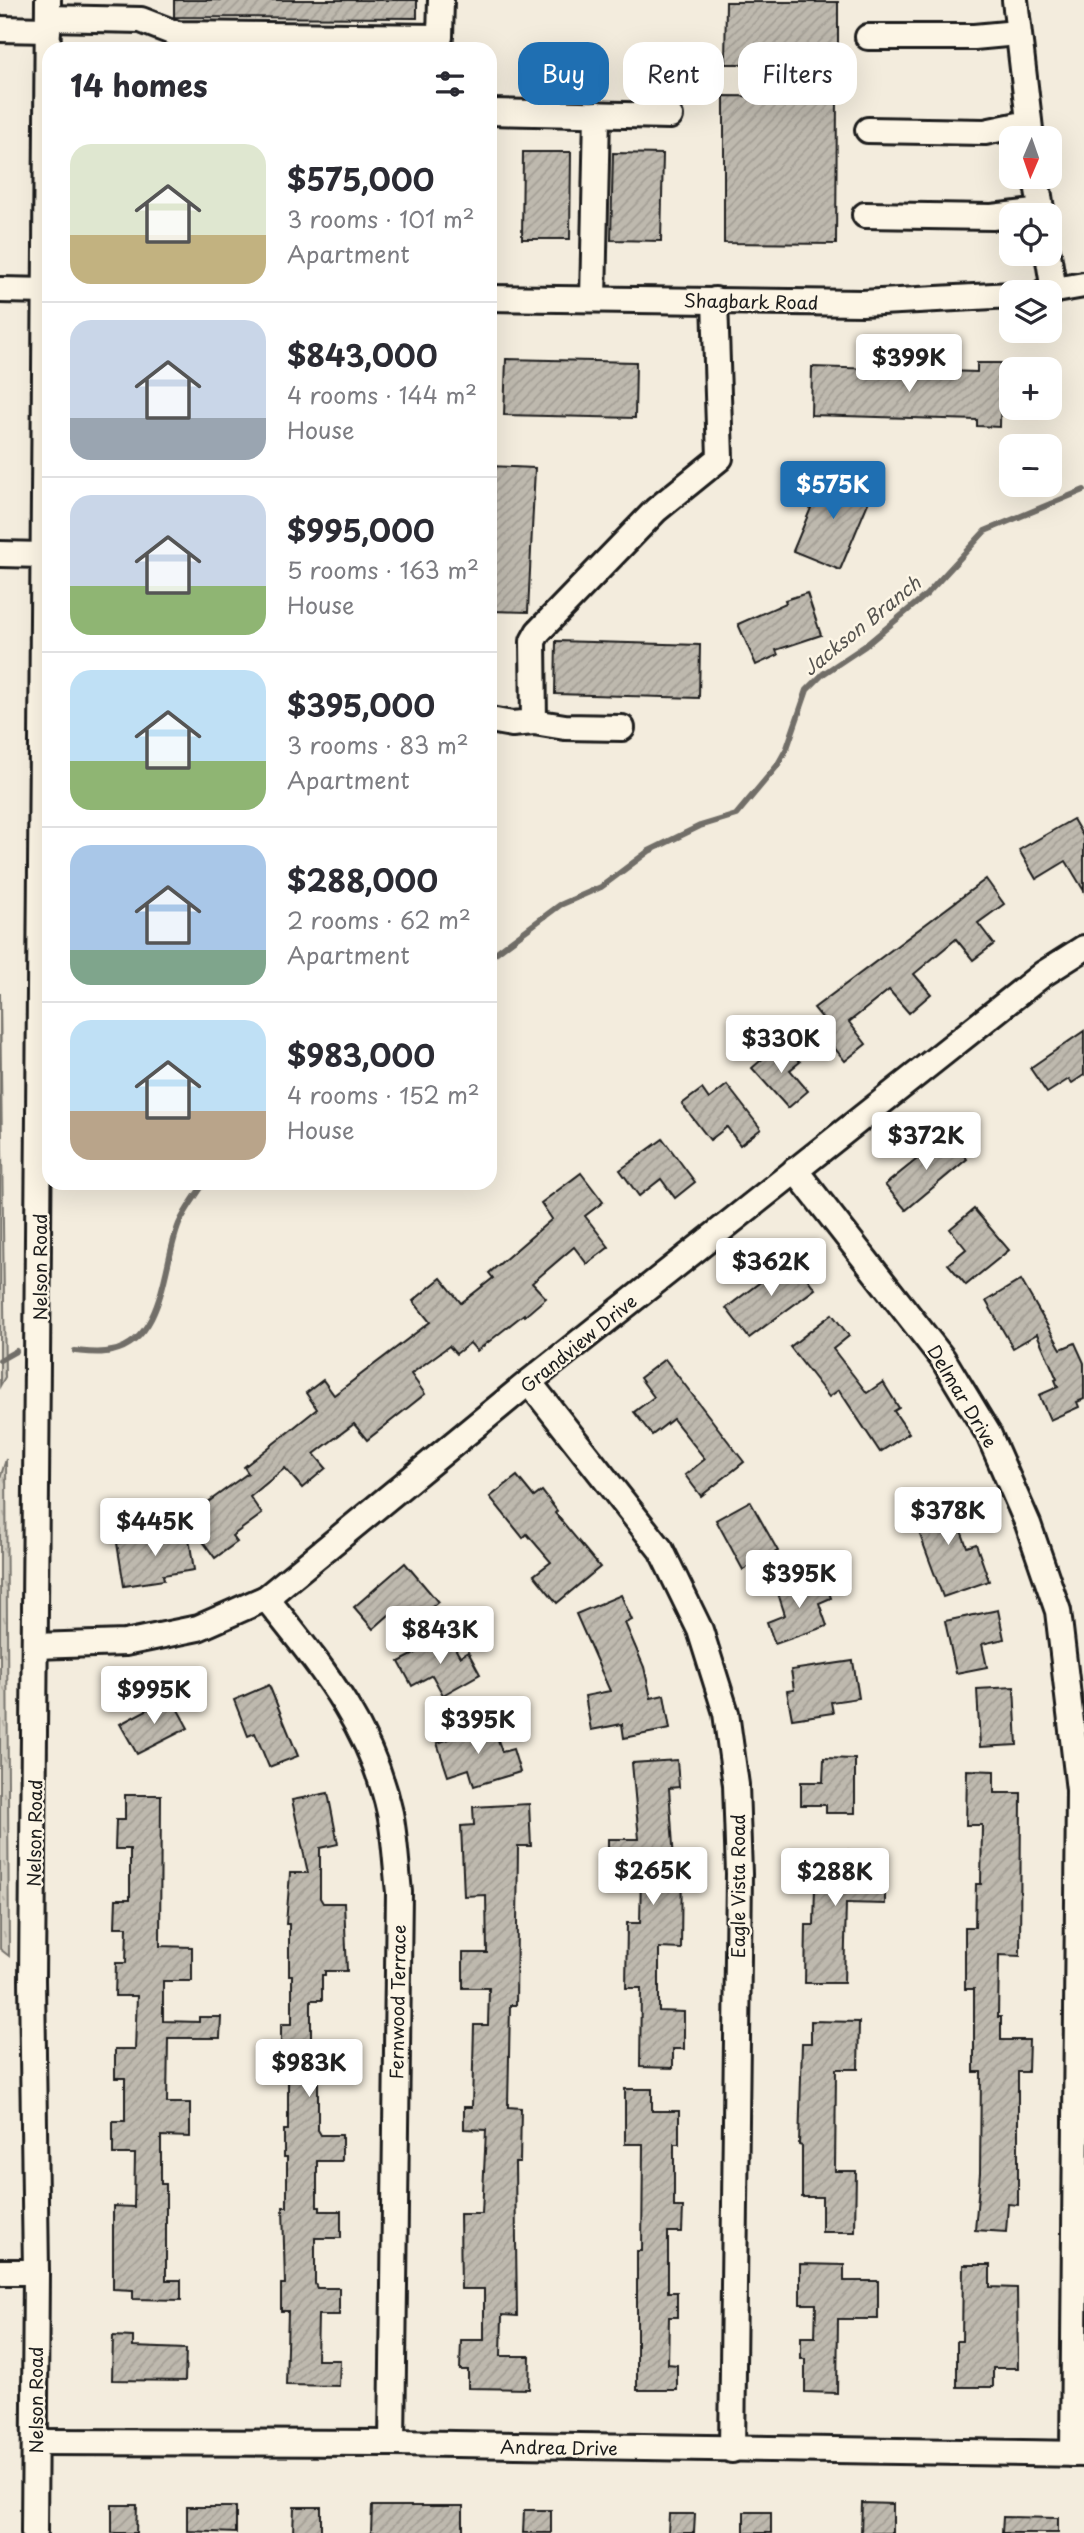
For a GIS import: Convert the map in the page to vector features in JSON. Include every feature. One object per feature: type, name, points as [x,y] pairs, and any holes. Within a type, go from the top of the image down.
[{"type":"street","points":[[0,29],[48,16],[142,10],[177,34],[440,37],[441,0]]},
{"type":"street","points":[[1015,0],[1029,126]]},
{"type":"street","name":"Nelson Road","points":[[48,16],[48,42]]},
{"type":"street","points":[[869,37],[974,37],[1017,33]]},
{"type":"street","points":[[497,111],[670,116]]},
{"type":"street","points":[[593,299],[597,114]]},
{"type":"street","points":[[869,130],[999,132]]},
{"type":"street","points":[[865,215],[999,216]]},
{"type":"street","points":[[1062,289],[1084,285]]},
{"type":"street","points":[[0,290],[42,291]]},
{"type":"street","name":"Shagbark Road","points":[[497,298],[862,303],[999,296]]},
{"type":"street","points":[[534,722],[533,640],[538,632],[656,510],[720,458],[715,300]]},
{"type":"street","points":[[0,554],[42,555]]},
{"type":"street","points":[[497,721],[622,728]]},
{"type":"street","name":"Grandview Drive","points":[[35,1646],[125,1643],[198,1628],[266,1598],[529,1382],[795,1170],[1043,974],[1084,948]]},
{"type":"street","name":"Nelson Road","points":[[34,2533],[36,2272],[32,1980],[42,1092]]},
{"type":"street","name":"Delmar Drive","points":[[795,1170],[943,1359],[989,1435],[1028,1524],[1058,1611],[1079,1790],[1079,2454]]},
{"type":"street","name":"Eagle Vista Road","points":[[529,1382],[661,1550],[700,1630],[726,1713],[736,1785],[739,1874],[732,2451]]},
{"type":"street","name":"Fernwood Terrace","points":[[266,1598],[344,1697],[370,1749],[390,1813],[399,1892],[392,2443]]},
{"type":"street","points":[[0,2272],[36,2272]]},
{"type":"street","name":"Andrea Drive","points":[[35,2442],[392,2443],[732,2451],[1079,2454]]},
{"type":"green space","points":[[0,993],[5,1377],[0,1386]]},
{"type":"green space","points":[[6,1459],[9,1956],[0,1949],[0,1479]]},
{"type":"building","points":[[174,0],[417,0],[417,18],[174,17]]},
{"type":"building","points":[[726,2],[838,2],[838,42],[738,42],[738,64],[725,64]]},
{"type":"building","points":[[724,96],[738,96],[738,105],[837,105],[836,244],[724,243]]},
{"type":"building","points":[[523,152],[571,152],[570,239],[522,239]]},
{"type":"building","points":[[613,153],[663,154],[661,241],[611,240]]},
{"type":"building","points":[[506,359],[636,362],[635,418],[504,415]]},
{"type":"building","points":[[977,363],[999,363],[1000,427],[977,426],[977,420],[811,415],[812,367],[977,372]]},
{"type":"building","points":[[497,466],[535,468],[528,612],[497,611]]},
{"type":"building","points":[[826,472],[873,491],[840,570],[793,551]]},
{"type":"building","points":[[807,593],[821,635],[776,650],[778,655],[756,665],[738,624],[786,603],[785,600]]},
{"type":"building","points":[[556,641],[700,645],[699,698],[555,694]]},
{"type":"building","points":[[1073,819],[1084,838],[1084,891],[1066,861],[1036,879],[1019,850]]},
{"type":"building","points":[[986,879],[1004,904],[978,923],[994,944],[973,960],[956,939],[914,974],[931,994],[909,1013],[889,990],[849,1022],[866,1044],[845,1061],[825,1036],[832,1030],[814,1008]]},
{"type":"building","points":[[1084,1031],[1084,1075],[1072,1083],[1069,1079],[1047,1093],[1030,1068]]},
{"type":"building","points":[[782,1042],[800,1062],[790,1070],[808,1091],[788,1108],[752,1068]]},
{"type":"building","points":[[727,1085],[761,1129],[740,1145],[727,1127],[710,1140],[682,1104],[702,1089],[709,1099]]},
{"type":"building","points":[[947,1135],[967,1159],[906,1210],[885,1185]]},
{"type":"building","points":[[663,1139],[695,1182],[675,1198],[661,1179],[639,1196],[620,1170]]},
{"type":"building","points":[[581,1173],[603,1202],[585,1216],[609,1247],[587,1264],[574,1247],[532,1283],[546,1298],[525,1316],[524,1314],[477,1351],[470,1343],[456,1354],[449,1346],[411,1374],[425,1394],[367,1440],[354,1424],[314,1454],[326,1468],[302,1488],[285,1468],[250,1497],[262,1514],[232,1536],[237,1542],[215,1558],[186,1518],[248,1473],[244,1467],[317,1409],[306,1393],[323,1380],[334,1395],[430,1322],[413,1301],[441,1278],[461,1303],[493,1278],[489,1273],[552,1219],[541,1203]]},
{"type":"building","points":[[974,1209],[1009,1250],[966,1285],[948,1264],[966,1249],[950,1229]]},
{"type":"building","points":[[792,1258],[815,1289],[749,1338],[726,1308]]},
{"type":"building","points":[[1021,1280],[1061,1349],[1075,1343],[1084,1363],[1084,1399],[1077,1402],[1079,1407],[1050,1420],[1039,1395],[1058,1387],[1055,1380],[1057,1379],[1037,1334],[1013,1348],[986,1301]]},
{"type":"building","points":[[832,1314],[849,1336],[833,1349],[867,1393],[883,1382],[899,1408],[894,1411],[909,1433],[880,1452],[839,1390],[829,1397],[790,1347]]},
{"type":"building","points":[[665,1359],[744,1462],[701,1496],[685,1475],[705,1459],[673,1419],[652,1435],[634,1412],[654,1397],[640,1378]]},
{"type":"building","points":[[517,1476],[534,1497],[542,1491],[557,1511],[555,1513],[600,1567],[557,1603],[534,1575],[551,1562],[527,1534],[523,1538],[490,1497]]},
{"type":"building","points":[[948,1494],[967,1547],[976,1544],[989,1581],[943,1597],[910,1508]]},
{"type":"building","points":[[750,1501],[778,1551],[743,1570],[716,1520]]},
{"type":"building","points":[[188,1532],[194,1570],[163,1575],[164,1580],[124,1586],[117,1543]]},
{"type":"building","points":[[405,1563],[438,1602],[404,1631],[389,1615],[373,1629],[354,1607]]},
{"type":"building","points":[[806,1577],[809,1587],[825,1581],[831,1598],[819,1603],[827,1626],[775,1644],[767,1622],[785,1615],[776,1587]]},
{"type":"building","points":[[621,1595],[632,1620],[625,1623],[644,1667],[651,1698],[664,1695],[670,1729],[624,1738],[622,1724],[591,1730],[585,1696],[610,1691],[576,1614]]},
{"type":"building","points":[[998,1610],[1004,1639],[982,1644],[987,1667],[956,1673],[945,1621]]},
{"type":"building","points":[[448,1636],[460,1657],[468,1652],[480,1674],[443,1695],[432,1675],[412,1686],[399,1662]]},
{"type":"building","points":[[853,1661],[859,1698],[831,1702],[833,1713],[792,1719],[787,1691],[794,1690],[791,1670]]},
{"type":"building","points":[[269,1685],[298,1756],[269,1767],[255,1733],[248,1736],[234,1700]]},
{"type":"building","points":[[1014,1687],[1017,1745],[980,1747],[977,1689]]},
{"type":"building","points":[[171,1697],[188,1728],[137,1754],[120,1724]]},
{"type":"building","points":[[493,1725],[502,1752],[513,1749],[520,1772],[474,1786],[469,1769],[448,1776],[437,1743]]},
{"type":"building","points":[[824,1758],[855,1759],[855,1813],[826,1813],[826,1805],[801,1805],[801,1782],[823,1782]]},
{"type":"building","points":[[677,1760],[679,1787],[669,1788],[674,1860],[682,1860],[681,1949],[659,1948],[659,2011],[684,2012],[684,2049],[673,2049],[673,2068],[640,2067],[641,1988],[626,1988],[627,1923],[640,1923],[641,1875],[608,1874],[608,1839],[639,1839],[632,1763]]},
{"type":"building","points":[[967,1770],[994,1771],[994,1793],[1021,1793],[1020,1956],[999,1955],[998,2017],[1001,2017],[1001,2040],[1029,2040],[1028,2072],[1018,2072],[1018,2205],[1008,2204],[1006,2232],[975,2230],[980,2173],[981,2072],[974,2072],[974,1989],[965,1989],[965,1927],[975,1927],[976,1884],[981,1884],[982,1825],[966,1825]]},
{"type":"building","points":[[328,1793],[338,1844],[320,1848],[320,1898],[323,1903],[344,1903],[347,1971],[325,1971],[325,1975],[322,1975],[322,2000],[311,2000],[311,2049],[314,2053],[336,2053],[335,2080],[318,2080],[318,2130],[321,2135],[342,2135],[342,2161],[317,2161],[317,2207],[320,2207],[320,2211],[341,2211],[341,2238],[315,2238],[315,2284],[317,2288],[339,2288],[339,2315],[318,2315],[317,2360],[340,2360],[339,2386],[286,2385],[288,2311],[281,2311],[281,2284],[285,2284],[283,2207],[287,2207],[287,2157],[284,2157],[284,2130],[288,2130],[288,2076],[277,2076],[278,2049],[281,2049],[281,2024],[292,2024],[289,1924],[286,1924],[290,1873],[308,1873],[292,1800]]},
{"type":"building","points":[[125,1795],[161,1795],[160,1946],[192,1947],[192,1981],[163,1981],[163,2021],[199,2022],[199,2017],[221,2017],[220,2038],[168,2038],[167,2103],[190,2103],[190,2137],[161,2136],[161,2184],[166,2184],[166,2280],[181,2280],[181,2300],[133,2299],[133,2290],[113,2289],[113,2206],[134,2207],[135,2154],[113,2154],[113,2121],[125,2121],[125,2078],[115,2078],[115,2049],[135,2049],[137,1996],[115,1996],[116,1963],[126,1963],[127,1927],[115,1927],[116,1899],[130,1899],[130,1849],[115,1849],[116,1820],[125,1820]]},
{"type":"building","points":[[529,1804],[531,1846],[518,1846],[516,2005],[510,2005],[508,2107],[521,2108],[520,2163],[515,2163],[517,2316],[502,2315],[501,2356],[530,2356],[529,2389],[468,2388],[468,2370],[460,2370],[461,2340],[484,2340],[484,2289],[461,2289],[460,2214],[482,2214],[486,2130],[464,2129],[464,2107],[472,2107],[474,2025],[488,2025],[489,1988],[463,1988],[463,1953],[487,1953],[486,1895],[464,1896],[461,1826],[474,1825],[473,1807]]},
{"type":"building","points":[[803,1849],[852,1850],[852,1867],[885,1868],[885,1904],[846,1903],[844,1983],[805,1983],[806,1925],[814,1925],[815,1885],[803,1885]]},
{"type":"building","points":[[811,2021],[859,2022],[858,2069],[836,2069],[835,2171],[856,2171],[855,2232],[822,2232],[822,2197],[802,2197],[802,2146],[799,2145],[802,2043],[811,2043]]},
{"type":"building","points":[[625,2089],[652,2089],[652,2111],[679,2111],[679,2144],[674,2144],[674,2207],[683,2207],[682,2232],[668,2232],[668,2292],[677,2292],[677,2317],[669,2317],[668,2364],[677,2365],[677,2390],[637,2390],[637,2251],[642,2251],[643,2144],[625,2144]]},
{"type":"building","points":[[800,2264],[844,2265],[844,2281],[878,2281],[878,2319],[838,2319],[837,2393],[805,2392],[805,2359],[801,2359],[801,2337],[815,2337],[816,2304],[800,2304]]},
{"type":"building","points":[[963,2265],[990,2265],[990,2287],[1017,2288],[1018,2368],[993,2368],[993,2387],[957,2387],[957,2341],[962,2341]]},
{"type":"building","points":[[113,2336],[133,2337],[133,2347],[186,2349],[185,2381],[112,2380]]},
{"type":"building","points":[[862,2503],[893,2504],[893,2533],[861,2533]]},
{"type":"building","points":[[112,2505],[137,2505],[136,2533],[112,2533]]},
{"type":"building","points":[[372,2506],[463,2506],[463,2533],[371,2533]]},
{"type":"building","points":[[187,2507],[236,2507],[236,2533],[187,2531]]},
{"type":"building","points":[[294,2507],[321,2507],[321,2533],[293,2533]]},
{"type":"building","points":[[524,2510],[551,2510],[551,2533],[523,2533]]},
{"type":"building","points":[[744,2512],[771,2512],[771,2533],[744,2533]]},
{"type":"building","points":[[669,2514],[695,2514],[694,2533],[668,2533]]},
{"type":"building","points":[[1003,2517],[1058,2518],[1058,2533],[1002,2533]]},
{"type":"waterway","name":"Jackson Branch","points":[[497,952],[560,905],[601,887],[649,851],[700,826],[736,815],[777,766],[787,748],[807,690],[823,674],[865,646],[926,595],[985,531],[1084,490]]},
{"type":"waterway","name":"Jackson Branch","points":[[75,1351],[112,1351],[129,1344],[143,1332],[159,1298],[179,1224],[199,1190]]},
{"type":"waterway","name":"Jackson Branch","points":[[0,1360],[16,1351]]}]
